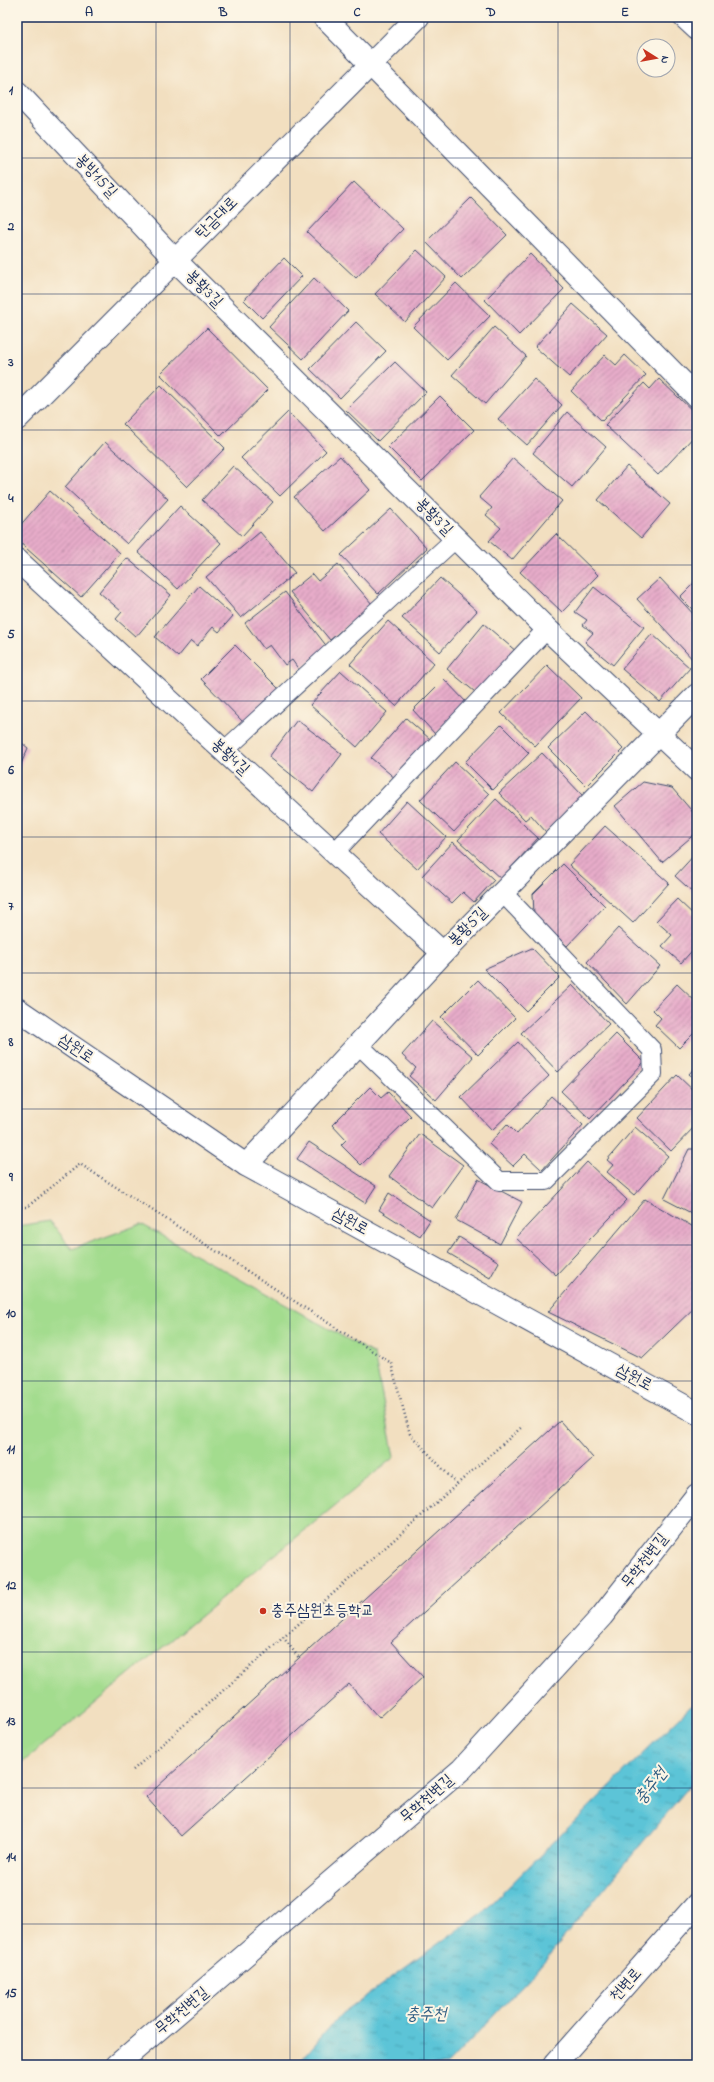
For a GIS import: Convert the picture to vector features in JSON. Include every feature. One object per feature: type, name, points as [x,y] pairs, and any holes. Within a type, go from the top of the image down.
[{"type":"street","points":[[324,17],[697,397]]},
{"type":"street","name":"탄금대로","points":[[20,409],[175,260],[418,17]]},
{"type":"street","points":[[684,17],[697,29]]},
{"type":"street","name":"봉방15길","points":[[17,92],[175,260]]},
{"type":"street","name":"봉황3길","points":[[175,260],[547,629],[697,770]]},
{"type":"street","name":"봉황4길","points":[[17,560],[442,953]]},
{"type":"street","name":"봉황5길","points":[[246,1165],[359,1045],[442,953],[503,893],[697,695]]},
{"type":"street","name":"삼원로","points":[[17,1009],[246,1165],[697,1413]]},
{"type":"street","name":"무학천변길","points":[[117,2065],[462,1769],[602,1616],[697,1495]]},
{"type":"street","name":"천변로","points":[[554,2065],[697,1904]]},
{"type":"lane","points":[[224,751],[455,539]]},
{"type":"lane","points":[[334,853],[547,629]]},
{"type":"lane","points":[[359,1045],[499,1180],[546,1181],[653,1074],[652,1050],[503,893]]},
{"type":"path","points":[[17,1207],[27,1207],[80,1164],[391,1363],[410,1434],[457,1484]]},
{"type":"path","points":[[133,1770],[523,1426]]},
{"type":"path","points":[[284,1637],[299,1658]]},
{"type":"green space","points":[[50,1221],[72,1249],[141,1224],[374,1354],[394,1457],[17,1767],[17,1226]]},
{"type":"water","name":"충주천","points":[[697,1700],[697,1777],[535,1972],[447,2065],[297,2065],[341,2014],[485,1910]]},
{"type":"building","points":[[354,182],[403,229],[356,278],[307,232]]},
{"type":"building","points":[[471,198],[507,235],[462,279],[426,242]]},
{"type":"building","points":[[417,250],[446,277],[405,322],[375,294]]},
{"type":"building","points":[[530,254],[564,289],[519,335],[485,300]]},
{"type":"building","points":[[284,258],[302,276],[262,318],[244,300]]},
{"type":"building","points":[[314,278],[348,311],[303,359],[269,327]]},
{"type":"building","points":[[456,283],[490,316],[447,360],[413,327]]},
{"type":"building","points":[[573,304],[607,334],[569,377],[535,347]]},
{"type":"building","points":[[356,322],[386,351],[340,398],[310,369]]},
{"type":"building","points":[[494,327],[526,356],[485,404],[452,375]]},
{"type":"building","points":[[207,328],[268,390],[221,436],[160,374]]},
{"type":"building","points":[[605,355],[616,365],[625,355],[646,375],[602,421],[571,391]]},
{"type":"building","points":[[395,362],[426,392],[378,441],[346,410]]},
{"type":"building","points":[[534,379],[562,405],[527,445],[498,419]]},
{"type":"building","points":[[659,379],[697,415],[697,433],[658,475],[605,425],[644,383],[650,389]]},
{"type":"building","points":[[161,385],[225,448],[187,487],[123,424]]},
{"type":"building","points":[[440,396],[474,430],[422,481],[388,447]]},
{"type":"building","points":[[288,412],[326,451],[280,496],[241,458]]},
{"type":"building","points":[[567,412],[606,447],[572,487],[533,453]]},
{"type":"building","points":[[105,442],[168,499],[127,544],[65,487]]},
{"type":"building","points":[[340,456],[370,490],[325,531],[294,497]]},
{"type":"building","points":[[513,458],[562,501],[512,560],[489,541],[501,528],[486,515],[492,508],[479,497]]},
{"type":"building","points":[[233,466],[273,502],[242,536],[202,500]]},
{"type":"building","points":[[627,466],[670,504],[641,538],[598,500]]},
{"type":"building","points":[[50,491],[120,553],[81,597],[17,540],[17,529]]},
{"type":"building","points":[[180,506],[221,543],[178,589],[138,552]]},
{"type":"building","points":[[391,509],[427,548],[378,594],[341,555]]},
{"type":"building","points":[[260,532],[295,573],[241,618],[206,577]]},
{"type":"building","points":[[556,534],[598,575],[562,612],[520,572]]},
{"type":"building","points":[[127,558],[171,595],[136,637],[116,619],[122,612],[99,592]]},
{"type":"building","points":[[338,564],[372,604],[330,640],[290,592],[312,574],[318,581]]},
{"type":"building","points":[[440,578],[477,611],[440,652],[402,618]]},
{"type":"building","points":[[660,578],[697,618],[696,663],[637,599]]},
{"type":"building","points":[[697,580],[697,614],[680,597]]},
{"type":"building","points":[[199,586],[233,616],[219,632],[213,627],[197,646],[191,641],[178,657],[155,637]]},
{"type":"building","points":[[594,587],[644,627],[613,665],[585,642],[593,633],[583,625],[587,620],[575,612]]},
{"type":"building","points":[[285,592],[328,648],[299,670],[292,660],[285,665],[270,645],[264,649],[245,623]]},
{"type":"building","points":[[388,621],[434,663],[396,706],[350,664]]},
{"type":"building","points":[[484,624],[517,652],[480,696],[447,669]]},
{"type":"building","points":[[652,634],[690,668],[660,702],[622,669]]},
{"type":"building","points":[[235,645],[279,689],[245,724],[201,679]]},
{"type":"building","points":[[547,665],[581,698],[535,746],[501,713]]},
{"type":"building","points":[[341,671],[387,712],[357,747],[310,705]]},
{"type":"building","points":[[444,679],[467,703],[435,734],[413,710]]},
{"type":"building","points":[[586,711],[623,749],[586,786],[548,748]]},
{"type":"building","points":[[406,718],[430,739],[396,779],[371,758]]},
{"type":"building","points":[[297,720],[342,754],[313,792],[269,757]]},
{"type":"building","points":[[501,725],[529,753],[493,790],[465,762]]},
{"type":"building","points":[[17,739],[28,748],[17,773]]},
{"type":"building","points":[[542,753],[583,796],[546,832],[531,815],[525,820],[499,793]]},
{"type":"building","points":[[455,762],[489,794],[454,832],[420,800]]},
{"type":"building","points":[[643,782],[672,788],[697,817],[697,832],[662,862],[615,806]]},
{"type":"building","points":[[496,799],[538,838],[501,879],[458,840]]},
{"type":"building","points":[[407,801],[446,837],[417,869],[378,834]]},
{"type":"building","points":[[605,826],[669,883],[633,923],[569,865]]},
{"type":"building","points":[[453,842],[494,880],[474,902],[463,892],[452,903],[422,876]]},
{"type":"building","points":[[697,852],[697,896],[675,876]]},
{"type":"building","points":[[563,864],[605,906],[567,946],[534,914],[533,894]]},
{"type":"building","points":[[677,899],[697,918],[697,945],[681,963],[662,946],[672,935],[656,921]]},
{"type":"building","points":[[618,928],[660,966],[627,1004],[587,962]]},
{"type":"building","points":[[532,948],[560,977],[526,1011],[484,969]]},
{"type":"building","points":[[478,980],[515,1018],[478,1055],[441,1017]]},
{"type":"building","points":[[677,984],[697,1003],[697,1030],[679,1048],[655,1025],[661,1018],[653,1010]]},
{"type":"building","points":[[572,985],[609,1024],[558,1072],[521,1033]]},
{"type":"building","points":[[432,1021],[473,1057],[436,1100],[409,1076],[416,1068],[402,1055]]},
{"type":"building","points":[[616,1034],[644,1062],[590,1119],[561,1091]]},
{"type":"building","points":[[518,1042],[549,1076],[492,1130],[461,1097]]},
{"type":"building","points":[[697,1065],[697,1081],[689,1074]]},
{"type":"building","points":[[677,1075],[697,1094],[697,1124],[671,1151],[637,1118]]},
{"type":"building","points":[[370,1087],[381,1098],[388,1092],[411,1116],[361,1165],[341,1145],[346,1140],[332,1125]]},
{"type":"building","points":[[551,1096],[583,1125],[542,1170],[525,1154],[513,1166],[489,1144],[507,1124],[517,1134]]},
{"type":"building","points":[[635,1127],[668,1156],[634,1195],[607,1172],[613,1165],[607,1160]]},
{"type":"building","points":[[420,1134],[463,1165],[432,1208],[389,1176]]},
{"type":"building","points":[[309,1142],[376,1186],[365,1203],[297,1159]]},
{"type":"building","points":[[689,1149],[697,1149],[697,1216],[664,1199]]},
{"type":"building","points":[[587,1162],[627,1200],[556,1275],[516,1238]]},
{"type":"building","points":[[478,1179],[522,1202],[500,1244],[456,1220]]},
{"type":"building","points":[[389,1193],[430,1220],[420,1236],[379,1210]]},
{"type":"building","points":[[645,1199],[697,1229],[697,1305],[642,1358],[548,1312]]},
{"type":"building","points":[[459,1237],[499,1262],[490,1278],[448,1253]]},
{"type":"building","points":[[560,1421],[593,1458],[391,1642],[423,1677],[379,1718],[349,1684],[181,1836],[146,1797]]},
{"type":"place","name":"충주삼원초등학교","points":[[263,1611]]}]
